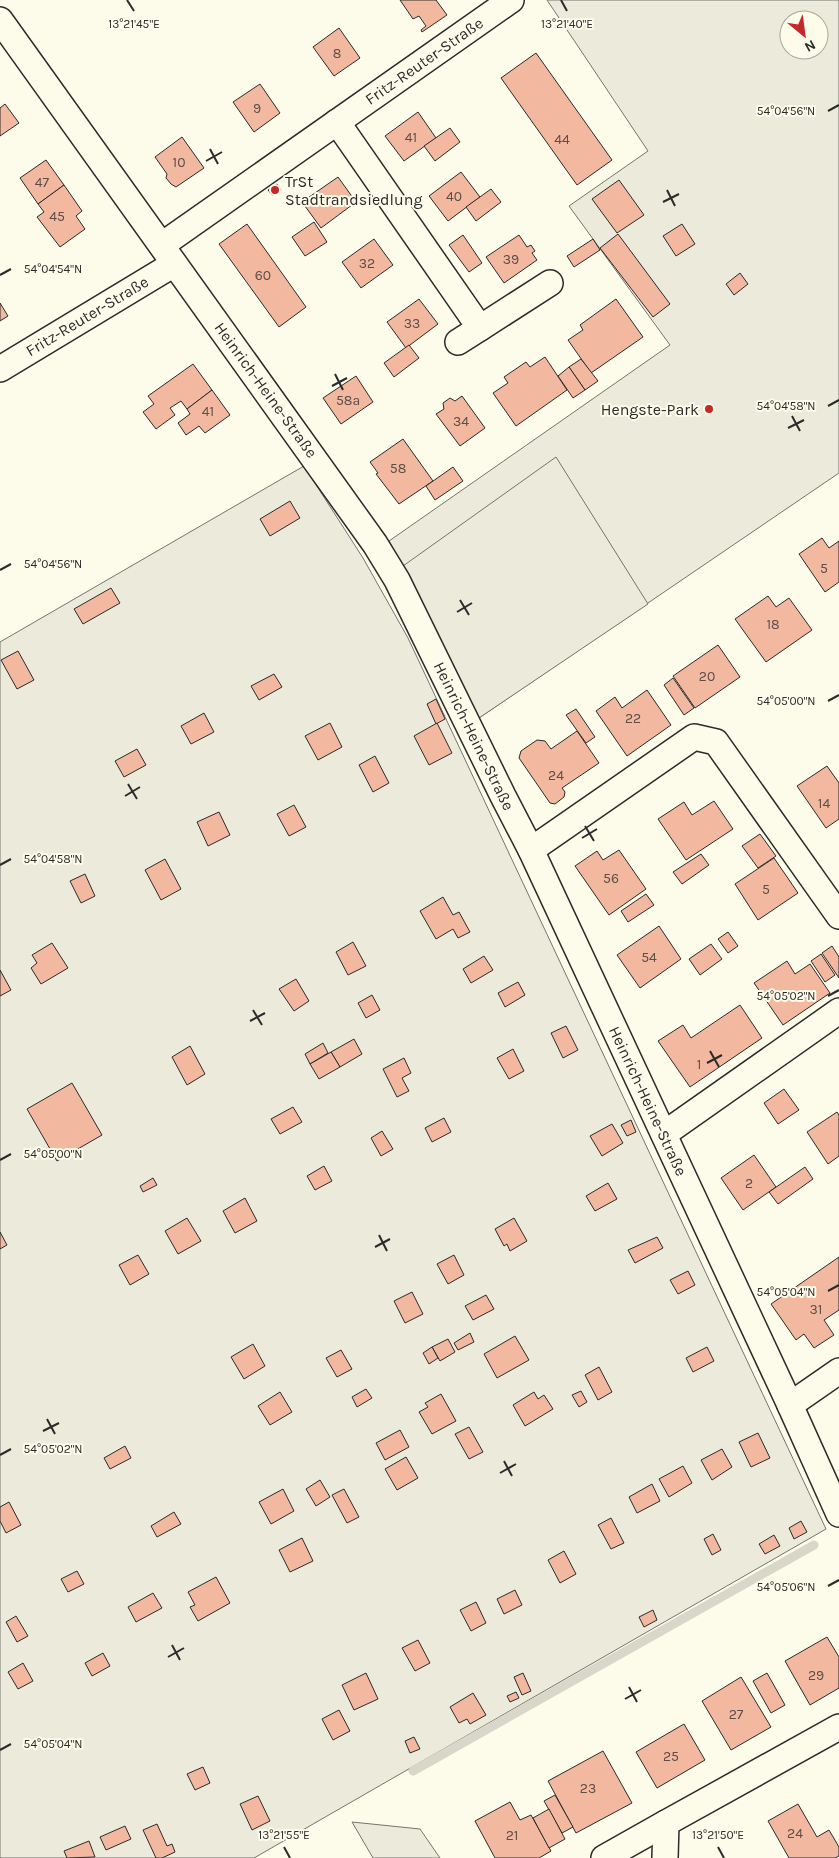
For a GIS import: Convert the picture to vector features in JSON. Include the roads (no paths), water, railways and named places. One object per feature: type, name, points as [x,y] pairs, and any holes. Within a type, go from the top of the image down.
[{"type":"street","name":"Fritz-Reuter-Straße","points":[[0,369],[168,255],[337,122],[511,0]]},
{"type":"street","name":"Heinrich-Heine-Straße","points":[[0,20],[375,544],[396,580],[531,850],[839,1514]]},
{"type":"street","points":[[337,122],[480,328]]},
{"type":"street","points":[[458,342],[550,283]]},
{"type":"street","points":[[531,850],[694,737],[716,742],[839,916]]},
{"type":"street","points":[[664,1134],[839,1011]]},
{"type":"street","points":[[790,1405],[839,1370]]},
{"type":"street","points":[[604,1858],[839,1727]]},
{"type":"street","points":[[666,1823],[666,1858]]},
{"type":"waterway","points":[[413,1771],[814,1545]]},
{"type":"place","name":"TrSt Stadtrandsiedlung","points":[[275,190]]},
{"type":"place","name":"Hengste-Park","points":[[709,409]]}]
